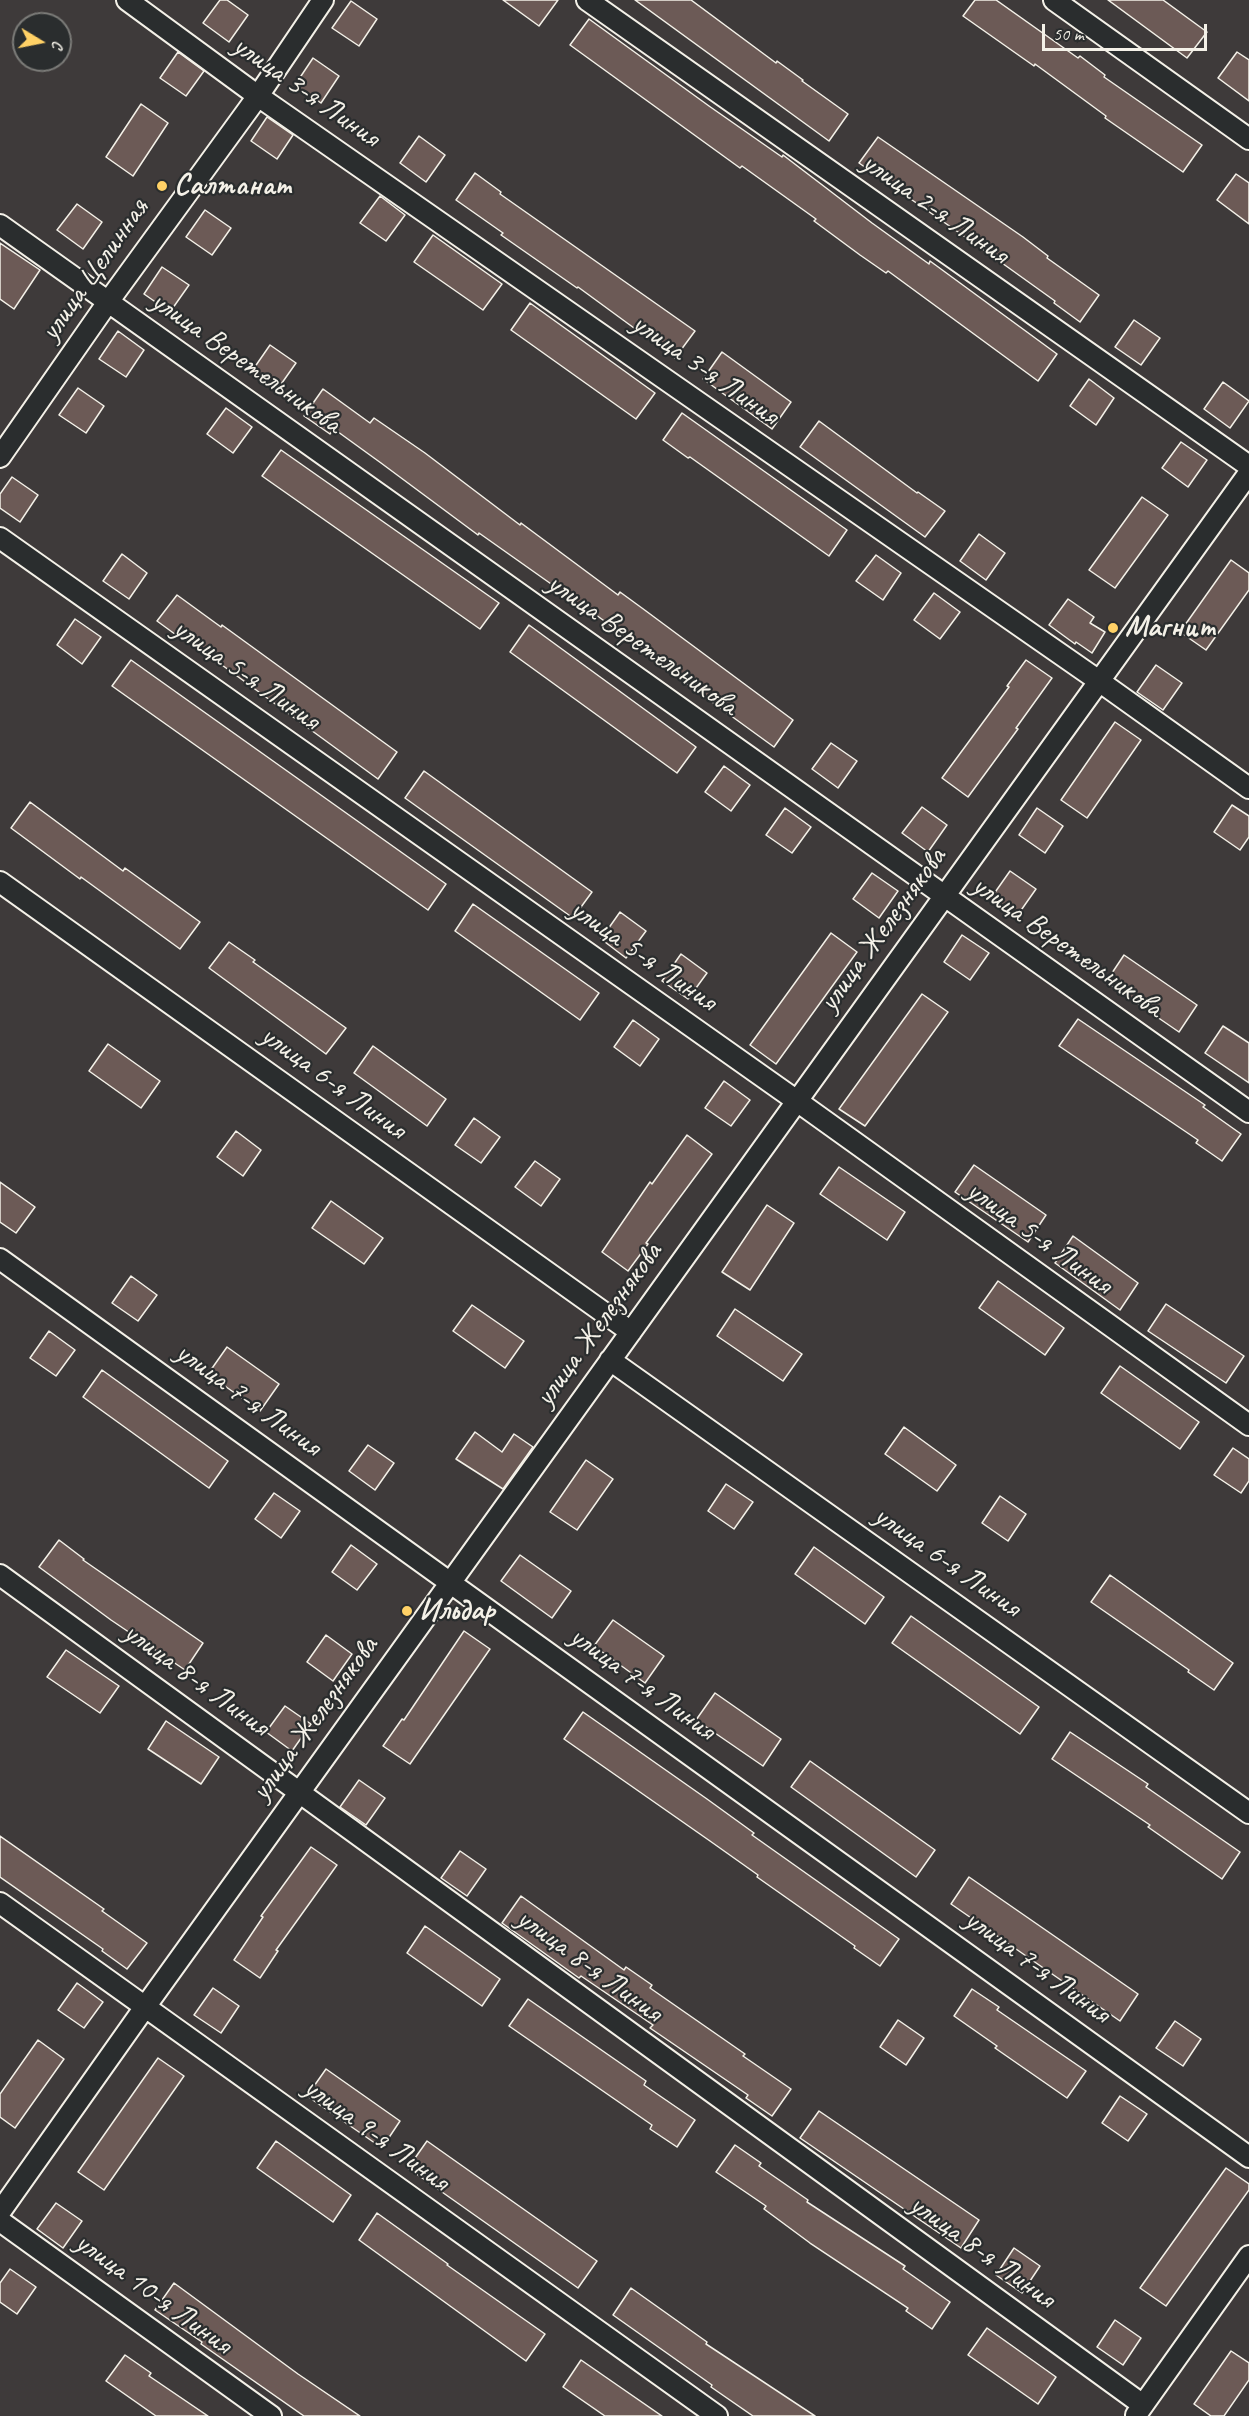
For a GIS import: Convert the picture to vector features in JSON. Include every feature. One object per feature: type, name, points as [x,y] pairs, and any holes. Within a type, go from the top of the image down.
[{"type":"street","name":"улица 3-я Линия","points":[[127,0],[258,96],[1099,681],[1249,788]]},
{"type":"street","name":"улица Целинная","points":[[0,457],[108,302],[258,96],[322,0]]},
{"type":"street","name":"улица 2-я Линия","points":[[587,0],[1249,466]]},
{"type":"street","points":[[1054,0],[1249,139]]},
{"type":"street","name":"улица Веретельникова","points":[[0,225],[1249,1112]]},
{"type":"street","name":"улица Железнякова","points":[[0,2212],[145,2007],[1249,473]]},
{"type":"street","name":"улица 5-я Линия","points":[[0,538],[797,1101],[1249,1425]]},
{"type":"street","name":"улица 6-я Линия","points":[[0,882],[631,1332]]},
{"type":"street","name":"улица 7-я Линия","points":[[0,1259],[1249,2157]]},
{"type":"street","name":"улица 6-я Линия","points":[[610,1360],[1249,1813]]},
{"type":"street","name":"улица 8-я Линия","points":[[0,1575],[300,1792],[1139,2411]]},
{"type":"street","name":"улица 9-я Линия","points":[[0,1903],[717,2416]]},
{"type":"street","name":"улица 10-я Линия","points":[[0,2221],[271,2416]]},
{"type":"street","points":[[1139,2411],[1249,2256]]},
{"type":"building","points":[[220,0],[227,0],[248,15],[229,42],[203,23]]},
{"type":"building","points":[[503,0],[558,0],[539,26]]},
{"type":"building","points":[[635,0],[691,0],[848,114],[829,141]]},
{"type":"building","points":[[975,0],[996,0],[1078,58],[1080,56],[1105,75],[1104,77],[1202,145],[1183,172],[1105,118],[1106,116],[1035,64],[1034,66],[963,16]]},
{"type":"building","points":[[1108,0],[1163,0],[1207,32],[1187,58]]},
{"type":"building","points":[[351,1],[377,19],[359,46],[332,28]]},
{"type":"building","points":[[589,19],[709,106],[782,157],[783,155],[872,223],[929,264],[930,261],[1057,354],[1038,381],[888,271],[886,273],[860,255],[814,221],[816,219],[742,166],[740,168],[570,45]]},
{"type":"building","points":[[178,52],[204,71],[186,96],[160,78]]},
{"type":"building","points":[[1237,52],[1249,60],[1249,101],[1218,78]]},
{"type":"building","points":[[313,58],[339,76],[321,103],[295,85]]},
{"type":"building","points":[[141,104],[168,123],[133,176],[106,157]]},
{"type":"building","points":[[267,117],[293,135],[277,159],[251,141]]},
{"type":"building","points":[[419,136],[445,155],[426,182],[400,163]]},
{"type":"building","points":[[878,137],[1023,237],[1048,256],[1047,258],[1099,295],[1080,322],[1054,303],[1055,301],[859,163]]},
{"type":"building","points":[[475,173],[501,192],[500,194],[695,331],[675,358],[578,287],[501,235],[503,233],[456,200]]},
{"type":"building","points":[[1236,174],[1249,183],[1249,224],[1217,200]]},
{"type":"building","points":[[380,196],[405,215],[386,241],[360,223]]},
{"type":"building","points":[[77,204],[102,222],[83,249],[57,230]]},
{"type":"building","points":[[205,210],[231,228],[212,255],[186,237]]},
{"type":"building","points":[[433,235],[502,284],[483,310],[414,262]]},
{"type":"building","points":[[0,243],[40,270],[14,309],[0,299]]},
{"type":"building","points":[[162,267],[189,285],[170,312],[144,294]]},
{"type":"building","points":[[530,303],[655,393],[636,419],[511,330]]},
{"type":"building","points":[[1134,320],[1160,338],[1141,365],[1115,347]]},
{"type":"building","points":[[118,331],[144,350],[126,377],[99,359]]},
{"type":"building","points":[[270,345],[296,363],[277,390],[252,371]]},
{"type":"building","points":[[722,352],[791,402],[772,429],[703,379]]},
{"type":"building","points":[[1089,379],[1114,398],[1096,425],[1070,406]]},
{"type":"building","points":[[1223,382],[1249,401],[1230,428],[1204,409]]},
{"type":"building","points":[[78,388],[104,406],[86,433],[59,415]]},
{"type":"building","points":[[323,389],[370,423],[374,418],[425,453],[520,525],[521,523],[618,595],[620,592],[793,720],[774,747],[581,604],[579,607],[553,588],[554,586],[479,533],[478,535],[334,429],[330,434],[304,416]]},
{"type":"building","points":[[226,408],[252,427],[233,453],[207,434]]},
{"type":"building","points":[[682,413],[847,530],[829,556],[663,440]]},
{"type":"building","points":[[819,421],[945,511],[925,537],[800,447]]},
{"type":"building","points":[[1181,442],[1207,460],[1188,487],[1162,468]]},
{"type":"building","points":[[281,450],[499,603],[480,629],[262,476]]},
{"type":"building","points":[[12,477],[38,495],[20,522],[0,508],[0,494]]},
{"type":"building","points":[[1142,497],[1168,515],[1115,588],[1089,570]]},
{"type":"building","points":[[979,534],[1005,553],[986,580],[960,561]]},
{"type":"building","points":[[122,554],[147,573],[129,599],[103,581]]},
{"type":"building","points":[[876,555],[901,573],[883,600],[856,581]]},
{"type":"building","points":[[1231,560],[1249,573],[1249,590],[1206,650],[1180,632]]},
{"type":"building","points":[[934,593],[960,612],[940,639],[914,620]]},
{"type":"building","points":[[177,595],[397,752],[378,779],[185,638],[183,640],[157,621]]},
{"type":"building","points":[[1068,599],[1094,617],[1090,623],[1105,632],[1092,653],[1049,625]]},
{"type":"building","points":[[75,619],[101,637],[82,664],[57,645]]},
{"type":"building","points":[[529,625],[696,747],[677,773],[510,652]]},
{"type":"building","points":[[131,660],[446,884],[428,910],[112,686]]},
{"type":"building","points":[[1026,660],[1052,678],[968,797],[942,778],[1009,687],[1007,686]]},
{"type":"building","points":[[1156,665],[1182,683],[1163,710],[1137,692]]},
{"type":"building","points":[[1115,722],[1141,740],[1087,818],[1061,800]]},
{"type":"building","points":[[831,743],[857,761],[838,788],[812,769]]},
{"type":"building","points":[[724,766],[750,785],[731,811],[705,792]]},
{"type":"building","points":[[424,771],[592,892],[573,918],[405,798]]},
{"type":"building","points":[[30,802],[123,871],[125,868],[200,922],[180,949],[11,828]]},
{"type":"building","points":[[1232,805],[1249,816],[1249,837],[1240,850],[1214,832]]},
{"type":"building","points":[[922,807],[947,825],[928,852],[902,833]]},
{"type":"building","points":[[785,808],[811,827],[792,853],[766,835]]},
{"type":"building","points":[[1037,808],[1063,826],[1045,853],[1019,835]]},
{"type":"building","points":[[1010,871],[1036,889],[1017,916],[991,898]]},
{"type":"building","points":[[872,873],[898,891],[879,918],[853,899]]},
{"type":"building","points":[[473,904],[599,993],[580,1020],[455,931]]},
{"type":"building","points":[[620,912],[646,931],[626,958],[601,939]]},
{"type":"building","points":[[831,933],[857,952],[776,1064],[750,1045]]},
{"type":"building","points":[[962,935],[989,953],[970,980],[944,962]]},
{"type":"building","points":[[229,942],[255,960],[253,962],[346,1028],[326,1054],[209,968]]},
{"type":"building","points":[[681,954],[707,973],[688,999],[662,981]]},
{"type":"building","points":[[1124,955],[1197,1005],[1179,1032],[1106,982]]},
{"type":"building","points":[[922,994],[948,1012],[865,1126],[839,1109]]},
{"type":"building","points":[[1078,1019],[1205,1105],[1203,1107],[1241,1134],[1222,1161],[1196,1143],[1198,1140],[1059,1046]]},
{"type":"building","points":[[633,1020],[659,1039],[640,1066],[614,1047]]},
{"type":"building","points":[[1223,1026],[1249,1043],[1249,1083],[1205,1053]]},
{"type":"building","points":[[108,1044],[160,1081],[141,1108],[89,1071]]},
{"type":"building","points":[[373,1046],[446,1099],[427,1126],[354,1073]]},
{"type":"building","points":[[724,1081],[750,1100],[731,1126],[705,1108]]},
{"type":"building","points":[[474,1118],[500,1137],[481,1163],[455,1145]]},
{"type":"building","points":[[236,1131],[261,1150],[243,1176],[217,1157]]},
{"type":"building","points":[[687,1135],[712,1154],[628,1271],[602,1252],[650,1182],[652,1184]]},
{"type":"building","points":[[535,1161],[560,1179],[541,1206],[515,1187]]},
{"type":"building","points":[[974,1165],[1046,1215],[1028,1242],[955,1192]]},
{"type":"building","points":[[839,1167],[905,1212],[887,1240],[820,1194]]},
{"type":"building","points":[[0,1182],[35,1207],[16,1233],[0,1222]]},
{"type":"building","points":[[331,1201],[383,1238],[364,1264],[312,1228]]},
{"type":"building","points":[[767,1205],[794,1223],[750,1290],[722,1272]]},
{"type":"building","points":[[1073,1236],[1138,1283],[1120,1310],[1055,1263]]},
{"type":"building","points":[[131,1276],[157,1295],[138,1321],[112,1303]]},
{"type":"building","points":[[998,1281],[1064,1328],[1045,1355],[979,1308]]},
{"type":"building","points":[[1166,1304],[1244,1356],[1226,1383],[1148,1331]]},
{"type":"building","points":[[472,1305],[524,1341],[505,1368],[453,1331]]},
{"type":"building","points":[[735,1309],[802,1354],[783,1381],[717,1336]]},
{"type":"building","points":[[49,1331],[75,1350],[56,1376],[30,1358]]},
{"type":"building","points":[[227,1347],[279,1384],[260,1411],[208,1374]]},
{"type":"building","points":[[1120,1366],[1199,1422],[1180,1449],[1101,1393]]},
{"type":"building","points":[[102,1370],[228,1461],[209,1488],[83,1397]]},
{"type":"building","points":[[904,1427],[956,1465],[937,1491],[885,1454]]},
{"type":"building","points":[[475,1432],[502,1452],[514,1434],[533,1447],[503,1489],[456,1459]]},
{"type":"building","points":[[368,1445],[394,1463],[375,1490],[349,1471]]},
{"type":"building","points":[[1233,1448],[1249,1459],[1249,1481],[1241,1493],[1214,1475]]},
{"type":"building","points":[[586,1460],[613,1479],[577,1530],[550,1512]]},
{"type":"building","points":[[726,1484],[753,1502],[734,1529],[708,1511]]},
{"type":"building","points":[[274,1493],[300,1511],[281,1538],[255,1519]]},
{"type":"building","points":[[1000,1496],[1026,1514],[1008,1541],[982,1523]]},
{"type":"building","points":[[59,1540],[83,1560],[203,1643],[185,1670],[111,1620],[39,1567]]},
{"type":"building","points":[[351,1545],[377,1564],[357,1590],[332,1572]]},
{"type":"building","points":[[814,1547],[884,1597],[865,1624],[795,1574]]},
{"type":"building","points":[[520,1555],[571,1591],[552,1618],[501,1581]]},
{"type":"building","points":[[1110,1575],[1233,1663],[1214,1690],[1091,1602]]},
{"type":"building","points":[[911,1616],[1039,1707],[1020,1734],[892,1643]]},
{"type":"building","points":[[613,1620],[664,1656],[645,1683],[594,1646]]},
{"type":"building","points":[[464,1631],[490,1649],[410,1764],[383,1746],[402,1719],[404,1720]]},
{"type":"building","points":[[326,1635],[352,1654],[333,1681],[307,1662]]},
{"type":"building","points":[[66,1650],[119,1686],[100,1713],[47,1677]]},
{"type":"building","points":[[715,1693],[781,1739],[763,1766],[696,1720]]},
{"type":"building","points":[[285,1706],[311,1724],[292,1751],[266,1732]]},
{"type":"building","points":[[583,1712],[899,1939],[880,1966],[757,1877],[758,1875],[564,1739]]},
{"type":"building","points":[[166,1721],[219,1757],[201,1784],[148,1749]]},
{"type":"building","points":[[1070,1732],[1148,1784],[1146,1787],[1240,1852],[1222,1879],[1148,1827],[1150,1825],[1052,1759]]},
{"type":"building","points":[[810,1761],[935,1850],[916,1877],[791,1787]]},
{"type":"building","points":[[359,1780],[385,1798],[366,1825],[340,1807]]},
{"type":"building","points":[[0,1836],[104,1909],[102,1911],[147,1943],[127,1969],[102,1951],[103,1949],[0,1877]]},
{"type":"building","points":[[311,1847],[337,1865],[276,1950],[278,1951],[260,1978],[234,1960],[263,1917],[261,1916]]},
{"type":"building","points":[[460,1851],[486,1869],[467,1896],[441,1878]]},
{"type":"building","points":[[969,1877],[1138,1994],[1120,2021],[951,1904]]},
{"type":"building","points":[[521,1896],[624,1970],[626,1967],[652,1985],[650,1988],[791,2089],[772,2116],[746,2098],[748,2095],[650,2028],[653,2025],[581,1976],[579,1978],[502,1923]]},
{"type":"building","points":[[425,1926],[500,1979],[482,2006],[407,1953]]},
{"type":"building","points":[[77,1983],[103,2002],[84,2028],[58,2010]]},
{"type":"building","points":[[213,1988],[239,2006],[221,2033],[194,2015]]},
{"type":"building","points":[[972,1989],[999,2007],[997,2010],[1086,2071],[1067,2098],[995,2048],[997,2046],[954,2016]]},
{"type":"building","points":[[528,1999],[646,2081],[644,2085],[695,2120],[677,2147],[650,2129],[652,2125],[509,2026]]},
{"type":"building","points":[[898,2020],[924,2038],[906,2065],[880,2047]]},
{"type":"building","points":[[1175,2021],[1201,2039],[1183,2066],[1156,2048]]},
{"type":"building","points":[[38,2040],[64,2059],[15,2128],[0,2117],[0,2094]]},
{"type":"building","points":[[158,2058],[184,2076],[104,2190],[78,2172]]},
{"type":"building","points":[[326,2069],[400,2121],[382,2148],[307,2096]]},
{"type":"building","points":[[1120,2096],[1147,2114],[1128,2141],[1102,2123]]},
{"type":"building","points":[[819,2111],[979,2220],[961,2248],[800,2138]]},
{"type":"building","points":[[276,2141],[351,2195],[333,2222],[257,2168]]},
{"type":"building","points":[[427,2141],[597,2261],[578,2288],[408,2168]]},
{"type":"building","points":[[735,2145],[761,2163],[759,2166],[808,2200],[807,2202],[905,2266],[903,2269],[950,2302],[932,2329],[906,2311],[908,2308],[810,2243],[764,2209],[766,2206],[716,2172]]},
{"type":"building","points":[[1226,2168],[1249,2184],[1249,2190],[1166,2306],[1140,2288]]},
{"type":"building","points":[[56,2203],[82,2221],[63,2248],[37,2229]]},
{"type":"building","points":[[377,2213],[545,2334],[526,2361],[359,2240]]},
{"type":"building","points":[[1014,2248],[1040,2266],[1022,2293],[996,2275]]},
{"type":"building","points":[[10,2269],[36,2287],[17,2314],[0,2302],[0,2283]]},
{"type":"building","points":[[174,2283],[298,2374],[360,2416],[304,2416],[201,2344],[202,2342],[155,2310]]},
{"type":"building","points":[[631,2288],[707,2342],[706,2344],[815,2416],[753,2416],[711,2387],[712,2385],[613,2315]]},
{"type":"building","points":[[1115,2320],[1141,2338],[1123,2365],[1097,2347]]},
{"type":"building","points":[[987,2328],[1056,2377],[1038,2404],[968,2355]]},
{"type":"building","points":[[1231,2351],[1249,2363],[1249,2380],[1224,2416],[1211,2416],[1194,2404]]},
{"type":"building","points":[[125,2355],[151,2373],[149,2376],[208,2416],[156,2416],[106,2381]]},
{"type":"building","points":[[581,2360],[662,2416],[605,2416],[563,2387]]},
{"type":"place","name":"Салтанат","points":[[162,186]]},
{"type":"place","name":"Магнит","points":[[1113,628]]},
{"type":"place","name":"Ильдар","points":[[407,1611]]}]
